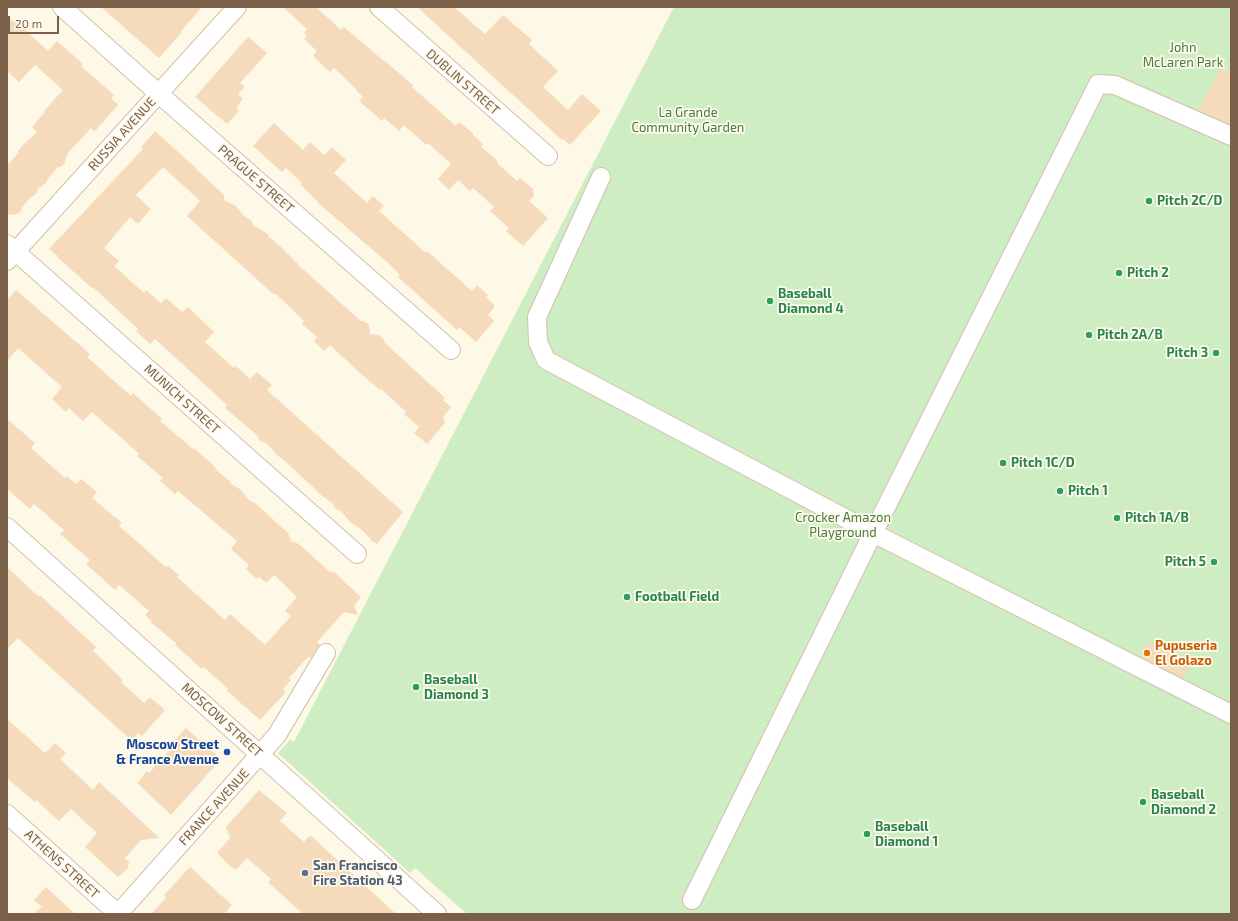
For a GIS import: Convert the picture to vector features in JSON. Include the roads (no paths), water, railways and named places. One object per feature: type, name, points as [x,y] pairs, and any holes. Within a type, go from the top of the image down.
[{"type":"street","name":"PRAGUE STREET","points":[[62,7],[451,350]]},
{"type":"street","name":"RUSSIA AVENUE","points":[[10,252],[159,94],[237,7]]},
{"type":"street","name":"DUBLIN STREET","points":[[379,7],[548,156]]},
{"type":"street","points":[[692,900],[873,533],[1098,84],[1115,85],[1231,136]]},
{"type":"street","points":[[601,178],[537,317],[538,342],[546,360],[873,533],[1231,714]]},
{"type":"street","name":"MUNICH STREET","points":[[10,252],[357,554]]},
{"type":"street","name":"MOSCOW STREET","points":[[7,527],[437,914]]},
{"type":"street","name":"FRANCE AVENUE","points":[[118,914],[277,735],[326,652]]},
{"type":"street","name":"ATHENS STREET","points":[[7,814],[118,914]]},
{"type":"place","name":"Pitch 2C/D","points":[[1149,201]]},
{"type":"place","name":"Pitch 2","points":[[1119,273]]},
{"type":"place","name":"Baseball Diamond 4","points":[[770,301]]},
{"type":"place","name":"Pitch 2A/B","points":[[1089,335]]},
{"type":"place","name":"Pitch 3","points":[[1216,353]]},
{"type":"place","name":"Pitch 1C/D","points":[[1003,463]]},
{"type":"place","name":"Pitch 1","points":[[1060,491]]},
{"type":"place","name":"Pitch 1A/B","points":[[1117,518]]},
{"type":"place","name":"Pitch 5","points":[[1214,562]]},
{"type":"place","name":"Football Field","points":[[627,597]]},
{"type":"place","name":"Pupuseria El Golazo","points":[[1147,653]]},
{"type":"place","name":"Baseball Diamond 3","points":[[416,687]]},
{"type":"place","name":"Moscow Street & France Avenue","points":[[227,752]]},
{"type":"place","name":"Baseball Diamond 2","points":[[1143,802]]},
{"type":"place","name":"Baseball Diamond 1","points":[[867,834]]},
{"type":"place","name":"San Francisco Fire Station 43","points":[[305,873]]},
{"type":"park label","name":"John McLaren Park","points":[[1183,56]]},
{"type":"park label","name":"La Grande Community Garden","points":[[688,120]]},
{"type":"park label","name":"Crocker Amazon Playground","points":[[843,526]]}]
